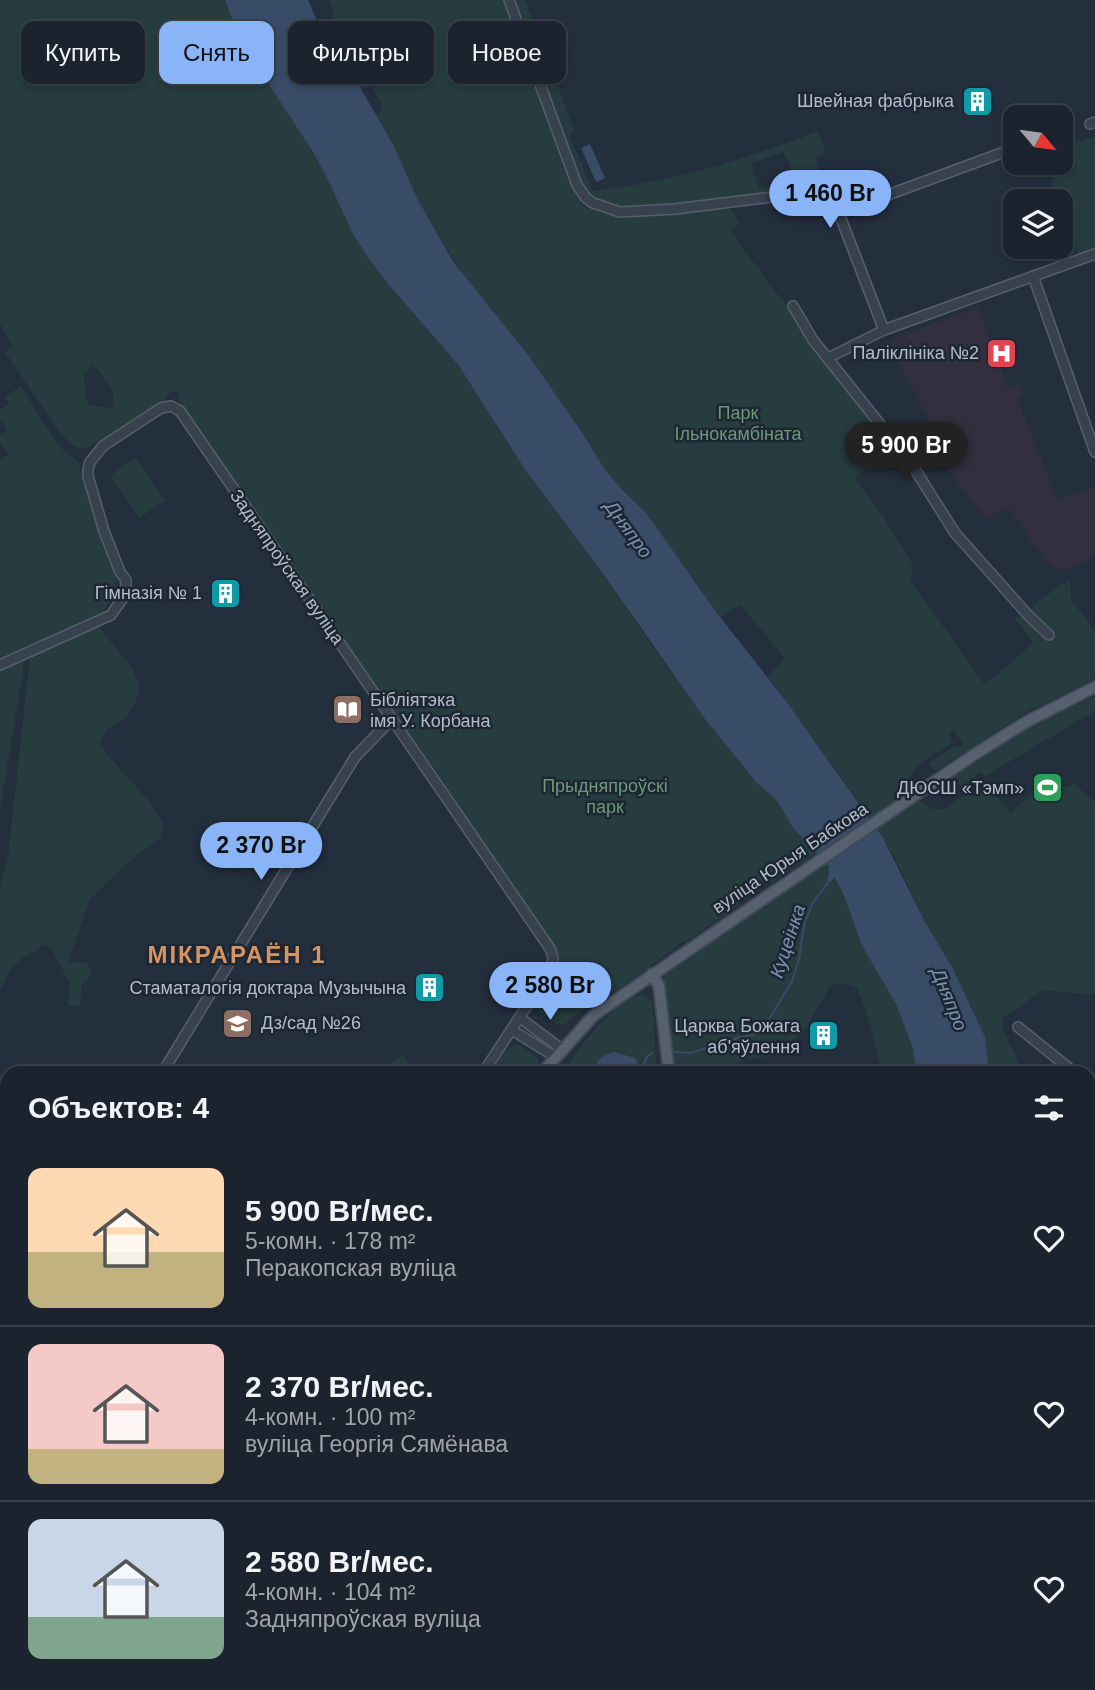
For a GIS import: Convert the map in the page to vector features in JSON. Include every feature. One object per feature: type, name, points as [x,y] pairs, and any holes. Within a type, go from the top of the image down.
[{"type":"main road","name":"вуліца Юрыя Бабкова","points":[[549,1066],[594,1015],[765,895],[1028,721],[1095,687]]},
{"type":"main road","points":[[652,974],[659,986],[668,1066]]},
{"type":"main road","points":[[556,1066],[560,1054]]},
{"type":"street","points":[[509,0],[577,185],[586,198],[620,212],[675,209],[788,195],[829,194],[839,213],[884,330]]},
{"type":"street","points":[[839,213],[1003,152]]},
{"type":"street","points":[[828,358],[884,330],[1095,254]]},
{"type":"street","points":[[1033,276],[1095,452]]},
{"type":"street","points":[[793,306],[828,358],[911,463],[955,533],[1049,635]]},
{"type":"street","name":"Задняпроўская вуліца","points":[[0,665],[111,615],[121,601],[125,595],[126,580],[120,572],[104,531],[88,476],[90,462],[103,446],[160,408],[171,406],[180,411],[551,950],[554,959],[551,969],[488,1066]]},
{"type":"street","points":[[166,1066],[355,757],[392,719]]},
{"type":"street","points":[[520,1018],[560,1054]]},
{"type":"street","points":[[1018,1027],[1066,1066]]},
{"type":"street","points":[[512,1030],[560,1054]]},
{"type":"shaded area","points":[[978,307],[1007,387],[1019,383],[1023,396],[1017,399],[1058,499],[1095,488],[1095,556],[1069,569],[1055,568],[1052,563],[1048,565],[1010,509],[1005,512],[1002,509],[986,519],[959,485],[925,432],[932,427],[888,341]]},
{"type":"green space","name":"Прыдняпроўскі парк","points":[[0,0],[225,0],[233,21],[159,21],[159,84],[270,84],[291,115],[389,286],[459,366],[526,471],[599,568],[659,656],[729,749],[757,783],[778,802],[793,828],[816,853],[770,884],[763,881],[735,896],[740,905],[687,941],[679,943],[629,982],[563,1025],[556,1024],[533,1006],[549,982],[555,967],[556,959],[550,940],[442,780],[181,407],[178,390],[86,449],[76,447],[61,435],[5,352],[13,347],[0,324]],"holes":[[[93,365],[106,379],[114,396],[112,408],[89,405],[85,396],[84,374]]]},
{"type":"green space","name":"Парк Ільнокамбіната","points":[[329,0],[503,0],[511,21],[448,21],[448,84],[534,84],[575,194],[585,207],[625,218],[729,207],[740,223],[730,231],[886,438],[889,446],[855,479],[883,516],[913,565],[911,581],[985,685],[1033,643],[1014,617],[1026,617],[1031,613],[1034,604],[1070,579],[1071,600],[1095,630],[1095,679],[1029,709],[935,771],[929,763],[955,745],[958,748],[963,744],[953,729],[948,734],[953,742],[917,765],[909,779],[921,801],[937,810],[946,808],[976,789],[997,782],[999,783],[992,791],[1011,813],[1032,793],[1034,798],[1075,784],[1095,803],[1095,995],[1043,990],[1002,1018],[1004,1032],[1021,1066],[988,1066],[985,1037],[895,858],[865,811],[768,676],[785,659],[741,605],[720,617],[694,579],[603,467],[529,356],[461,273],[417,198],[394,146],[377,118],[383,107],[372,86],[361,90],[358,84],[434,84],[434,21],[333,21],[334,11]]},
{"type":"green space","points":[[514,0],[525,0],[533,21],[522,21]]},
{"type":"green space","points":[[545,84],[557,84],[574,130],[570,137],[593,191],[651,182],[707,168],[818,131],[826,153],[816,157],[824,184],[820,190],[792,191],[785,185],[795,180],[784,152],[751,163],[759,188],[781,186],[781,192],[660,206],[617,207],[590,195],[582,184]]},
{"type":"green space","points":[[1095,136],[1095,248],[1078,254],[1073,240],[1073,189],[1055,189],[1050,175],[1073,175],[1073,144]]},
{"type":"green space","points":[[21,386],[63,450],[78,461],[97,525],[115,568],[116,589],[97,618],[99,627],[131,667],[140,685],[136,701],[126,717],[107,729],[99,745],[149,801],[163,824],[162,838],[133,858],[90,899],[68,962],[88,963],[91,976],[82,984],[80,1006],[68,1006],[69,982],[51,947],[43,945],[14,964],[0,989],[0,886],[8,858],[31,648],[23,651],[23,671],[0,809],[0,461],[9,454],[0,443],[0,435],[7,430],[0,420],[0,410],[9,404],[5,397]]},
{"type":"green space","points":[[136,458],[165,500],[139,518],[110,476]]},
{"type":"green space","points":[[1095,696],[1095,711],[985,776],[980,772],[975,776],[979,780],[965,789],[951,779],[1029,728]]},
{"type":"green space","points":[[824,861],[829,867],[826,875],[828,883],[834,878],[845,898],[861,944],[896,1004],[913,1048],[915,1066],[881,1066],[857,988],[843,983],[830,986],[805,1030],[773,1055],[742,1060],[733,1066],[672,1066],[663,977],[760,908],[765,909],[769,906],[769,901]]},
{"type":"green space","points":[[644,994],[652,1001],[657,1066],[567,1066],[598,1026],[633,998]]},
{"type":"green space","points":[[517,1044],[538,1058],[539,1066],[496,1066],[506,1050]]},
{"type":"green space","points":[[403,1055],[411,1066],[385,1066]]},
{"type":"water","name":"Дняпро","points":[[225,0],[308,0],[317,21],[288,21],[288,84],[358,84],[394,146],[417,198],[454,263],[529,356],[603,467],[646,513],[720,617],[789,705],[883,838],[925,922],[952,967],[985,1037],[988,1066],[915,1066],[913,1048],[896,1004],[861,944],[845,898],[835,878],[827,884],[829,867],[793,828],[778,802],[757,783],[705,719],[599,568],[526,471],[459,366],[369,259],[353,234],[313,152],[269,84],[274,84],[274,21],[233,21]]},
{"type":"water","points":[[590,144],[605,178],[596,182],[581,148]]},
{"type":"water","points":[[614,1052],[635,1058],[639,1066],[596,1066],[606,1055]]},
{"type":"waterway","name":"Куцеінка","points":[[674,1052],[691,1053],[753,1035],[765,1026],[792,981],[799,959],[804,925],[812,904],[827,884]]},
{"type":"waterway","name":"Куцеінка","points":[[643,1066],[652,1053]]},
{"type":"place","name":"Швейная фабрыка","points":[[977,101]]},
{"type":"place","name":"Паліклініка №2","points":[[1002,353]]},
{"type":"place","name":"Гімназія № 1","points":[[225,593]]},
{"type":"place","name":"Бібліятэка імя У. Корбана","points":[[347,710]]},
{"type":"place","name":"ДЮСШ «Тэмп»","points":[[1047,788]]},
{"type":"place","name":"Стаматалогія доктара Музычына","points":[[429,988]]},
{"type":"place","name":"Дз/сад №26","points":[[238,1023]]},
{"type":"place","name":"Царква Божага аб'яўлення","points":[[823,1036]]},
{"type":"district","name":"МІКРАРАЁН 1","points":[[237,955]]}]
